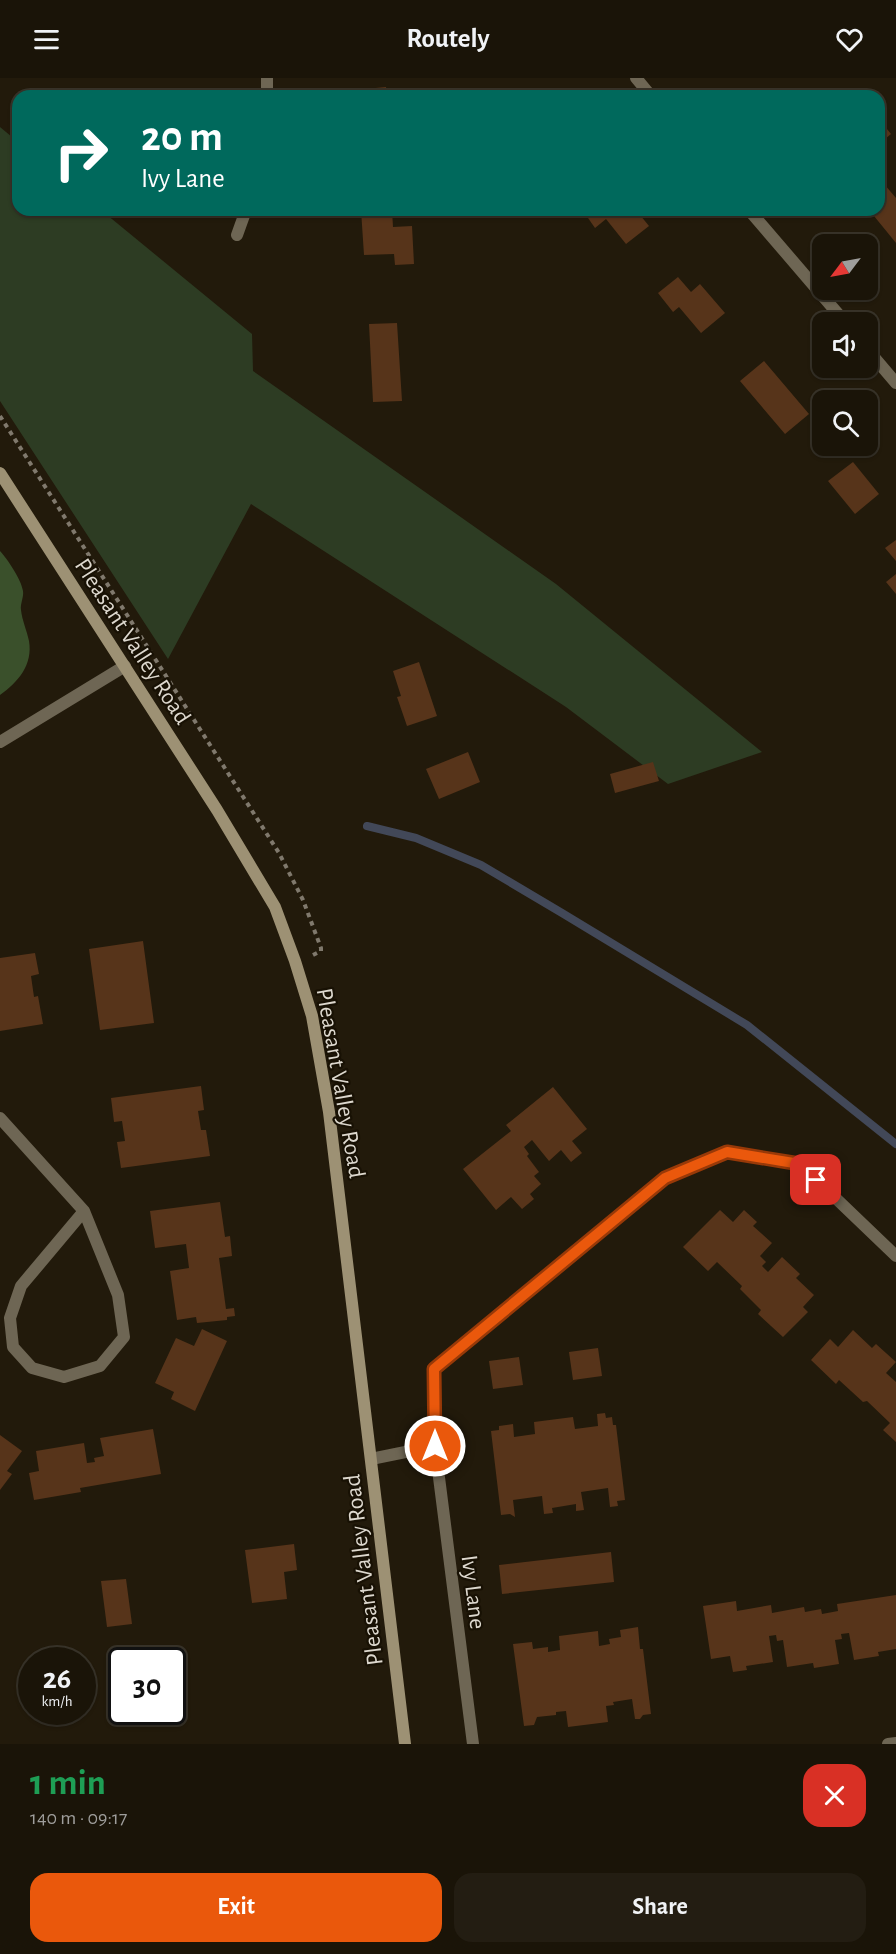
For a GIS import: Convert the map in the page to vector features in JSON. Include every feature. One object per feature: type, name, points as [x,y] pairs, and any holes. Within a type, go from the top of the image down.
[{"type":"main road","name":"Pleasant Valley Road","points":[[0,473],[224,821],[274,907],[295,961],[312,1017],[329,1112],[405,1744]]},
{"type":"street","points":[[636,78],[646,90]]},
{"type":"street","points":[[237,235],[244,216]]},
{"type":"street","points":[[754,216],[836,312]]},
{"type":"street","points":[[878,362],[896,383]]},
{"type":"street","points":[[0,742],[125,666]]},
{"type":"street","points":[[0,1118],[84,1211],[118,1295],[124,1337],[100,1366],[64,1377],[32,1368],[19,1354],[13,1347],[10,1317],[21,1286],[84,1211]]},
{"type":"street","name":"Ivy Lane","points":[[473,1744],[435,1446],[434,1369],[665,1178],[727,1152],[800,1164],[896,1256]]},
{"type":"street","points":[[371,1459],[435,1446]]},
{"type":"street","points":[[888,1744],[896,1743]]},
{"type":"path","points":[[0,416],[279,853],[303,900],[321,948],[321,951],[317,953],[295,961]]},
{"type":"green space","points":[[0,127],[12,137],[12,216],[108,216],[252,334],[253,371],[556,584],[762,752],[668,784],[566,707],[251,504],[168,659],[0,401]]},
{"type":"green space","points":[[0,551],[22,586],[22,618],[30,650],[23,672],[0,695]]},
{"type":"building","points":[[386,87],[386,90],[354,90]]},
{"type":"building","points":[[885,126],[891,134],[885,139]]},
{"type":"building","points":[[885,185],[896,198],[896,243],[874,216],[885,216]]},
{"type":"building","points":[[361,216],[392,216],[393,227],[412,226],[414,264],[395,265],[394,254],[364,255]]},
{"type":"building","points":[[590,216],[641,216],[649,226],[626,244],[606,219],[595,228],[588,218]]},
{"type":"building","points":[[678,277],[691,292],[700,284],[725,313],[701,333],[679,307],[673,312],[658,293]]},
{"type":"building","points":[[397,323],[402,401],[373,402],[369,324]]},
{"type":"building","points":[[764,361],[809,414],[785,434],[740,381]]},
{"type":"building","points":[[853,462],[879,494],[855,514],[828,481]]},
{"type":"building","points":[[896,540],[896,561],[885,548]]},
{"type":"building","points":[[896,574],[896,594],[886,582]]},
{"type":"building","points":[[419,662],[437,716],[407,726],[397,697],[401,696],[393,671]]},
{"type":"building","points":[[468,752],[480,782],[439,799],[426,769]]},
{"type":"building","points":[[653,762],[659,781],[615,793],[610,774]]},
{"type":"building","points":[[143,941],[154,1023],[100,1030],[89,949]]},
{"type":"building","points":[[35,953],[39,974],[31,976],[34,997],[38,996],[43,1024],[0,1031],[0,958]]},
{"type":"building","points":[[201,1086],[204,1110],[198,1111],[201,1130],[206,1130],[210,1156],[121,1168],[117,1142],[125,1141],[122,1121],[114,1122],[111,1098]]},
{"type":"building","points":[[553,1087],[587,1129],[572,1141],[582,1153],[571,1162],[561,1150],[549,1161],[532,1140],[524,1147],[529,1154],[527,1156],[539,1172],[534,1176],[541,1184],[530,1194],[534,1199],[522,1209],[511,1197],[496,1210],[463,1169],[511,1131],[506,1125]]},
{"type":"building","points":[[220,1202],[225,1237],[230,1236],[232,1256],[219,1258],[226,1309],[234,1308],[235,1316],[227,1317],[227,1320],[197,1323],[196,1317],[177,1320],[170,1271],[189,1268],[186,1244],[155,1248],[150,1211]]},
{"type":"building","points":[[720,1210],[733,1222],[744,1210],[757,1222],[753,1226],[772,1243],[760,1256],[766,1262],[762,1266],[768,1272],[782,1257],[800,1274],[796,1278],[814,1295],[803,1307],[808,1312],[783,1337],[758,1314],[761,1310],[740,1289],[742,1286],[717,1262],[708,1271],[683,1247]]},
{"type":"building","points":[[202,1329],[227,1341],[195,1411],[171,1399],[174,1392],[155,1383],[176,1338],[194,1346]]},
{"type":"building","points":[[853,1330],[872,1348],[876,1344],[896,1362],[886,1373],[896,1382],[896,1442],[883,1430],[890,1423],[867,1401],[863,1402],[839,1380],[836,1384],[811,1360],[830,1339],[838,1347]]},
{"type":"building","points":[[598,1348],[602,1376],[573,1380],[569,1352]]},
{"type":"building","points":[[519,1357],[523,1385],[493,1389],[489,1361]]},
{"type":"building","points":[[605,1413],[606,1418],[612,1417],[613,1425],[616,1425],[625,1500],[617,1501],[618,1506],[610,1507],[608,1488],[581,1492],[584,1510],[576,1511],[576,1504],[552,1508],[553,1513],[544,1514],[542,1496],[513,1500],[515,1517],[510,1514],[501,1515],[491,1431],[499,1430],[499,1426],[513,1424],[514,1437],[535,1434],[534,1422],[573,1417],[575,1429],[598,1426],[597,1414]]},
{"type":"building","points":[[153,1429],[161,1474],[80,1488],[81,1492],[34,1500],[29,1473],[39,1471],[36,1451],[84,1443],[87,1463],[95,1462],[94,1458],[104,1456],[100,1438]]},
{"type":"building","points":[[0,1435],[22,1451],[7,1471],[12,1474],[0,1490]]},
{"type":"building","points":[[294,1544],[297,1570],[284,1572],[287,1599],[252,1603],[245,1550]]},
{"type":"building","points":[[611,1552],[614,1582],[502,1594],[499,1565]]},
{"type":"building","points":[[126,1579],[132,1624],[107,1627],[101,1581]]},
{"type":"building","points":[[896,1595],[896,1649],[878,1652],[879,1656],[854,1660],[849,1633],[841,1634],[842,1639],[835,1640],[839,1664],[814,1668],[813,1663],[787,1667],[783,1640],[777,1641],[776,1635],[769,1636],[773,1662],[746,1666],[747,1670],[733,1672],[730,1656],[711,1659],[703,1606],[736,1601],[737,1611],[771,1605],[772,1613],[804,1607],[805,1612],[821,1609],[822,1614],[838,1611],[837,1604]]},
{"type":"building","points":[[638,1627],[651,1714],[635,1719],[632,1699],[613,1702],[614,1705],[606,1706],[608,1722],[568,1727],[566,1711],[556,1712],[556,1715],[537,1717],[534,1725],[524,1726],[513,1644],[532,1642],[533,1649],[548,1647],[548,1652],[560,1650],[559,1636],[598,1631],[599,1646],[610,1644],[609,1639],[621,1637],[620,1630]]},
{"type":"waterway","points":[[367,826],[416,838],[481,865],[562,913],[747,1025],[896,1144]]},
{"type":"route","points":[[435,1446],[434,1369],[665,1178],[727,1152],[800,1164],[816,1180]]}]
